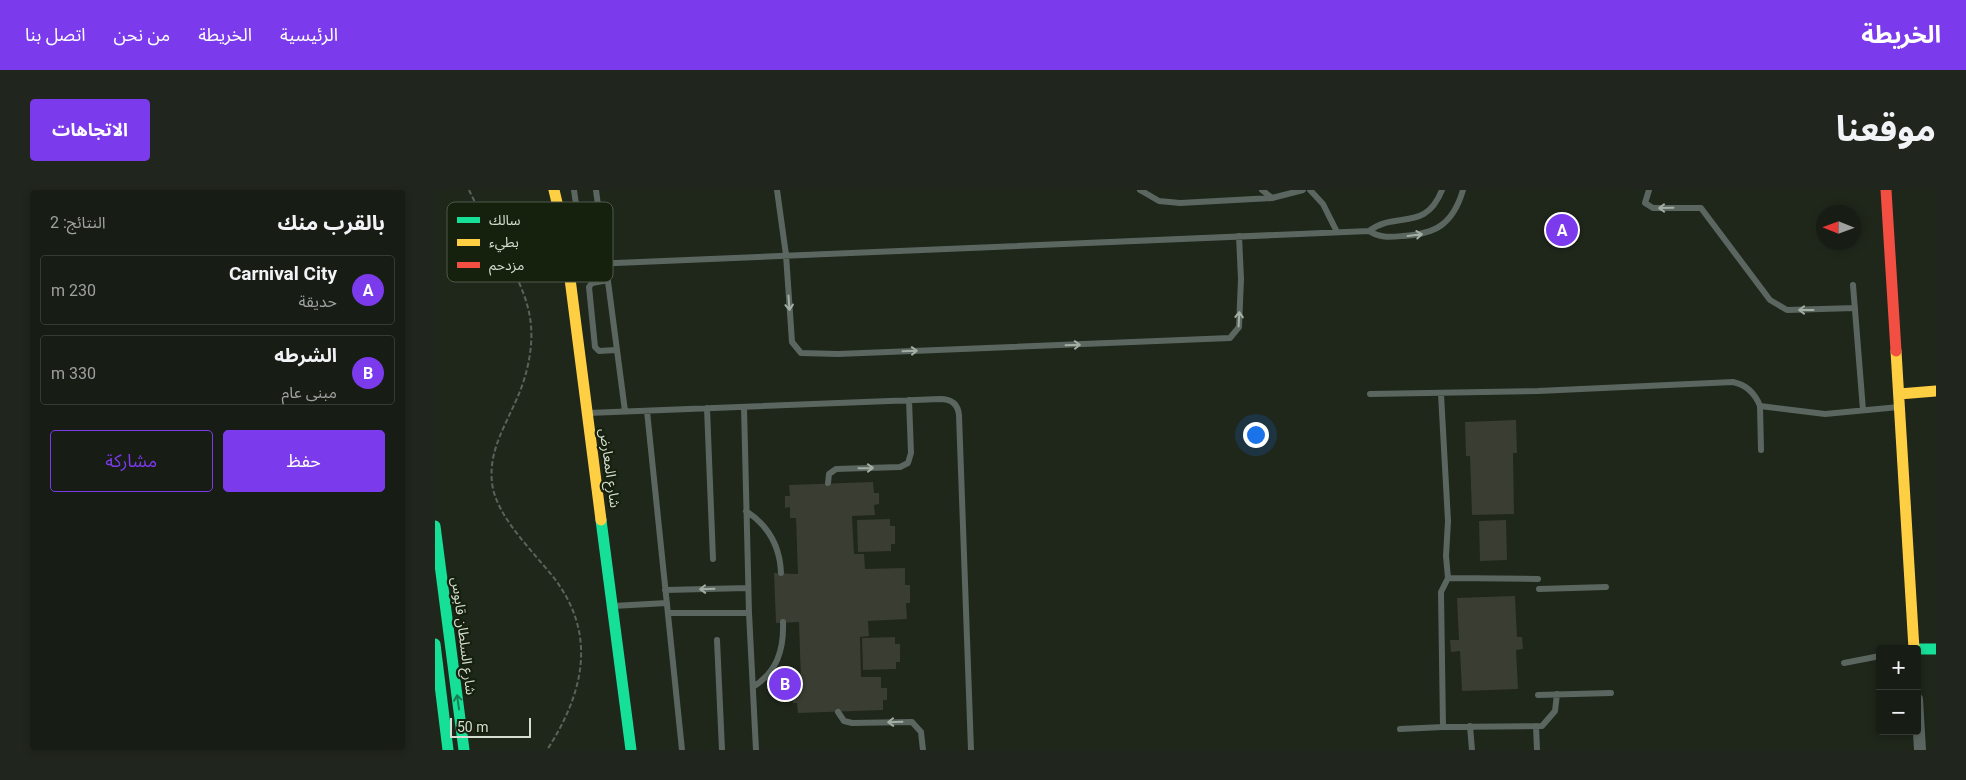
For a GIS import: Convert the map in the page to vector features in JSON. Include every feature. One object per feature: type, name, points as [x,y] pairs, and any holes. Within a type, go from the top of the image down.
[{"type":"main road","points":[[1886,190],[1916,645]]},
{"type":"main road","name":"شارع المعارض","points":[[570,282],[631,750]]},
{"type":"main road","points":[[1899,394],[1936,391]]},
{"type":"main road","name":"شارع السلطان قابوس","points":[[435,526],[464,750]]},
{"type":"main road","points":[[435,644],[448,750]]},
{"type":"main road","points":[[1921,649],[1936,649]]},
{"type":"street","points":[[1919,735],[1920,750]]},
{"type":"lane","points":[[777,190],[786,254],[792,342],[801,353],[857,354],[1230,338],[1239,327],[1241,280],[1239,236]]},
{"type":"lane","points":[[1141,190],[1159,201],[1180,203],[1272,198],[1303,190]]},
{"type":"lane","points":[[1262,190],[1272,198]]},
{"type":"lane","points":[[1310,190],[1323,204],[1337,232]]},
{"type":"lane","points":[[1369,231],[1381,224],[1419,217],[1428,212],[1436,204],[1442,190]]},
{"type":"lane","points":[[613,262],[1369,231],[1383,238],[1427,234],[1440,228],[1449,218],[1463,190]]},
{"type":"lane","points":[[1649,190],[1645,203],[1653,208],[1701,208],[1770,300],[1787,310],[1855,308]]},
{"type":"lane","points":[[592,282],[589,287],[595,348],[599,351],[616,350]]},
{"type":"lane","points":[[607,282],[625,412]]},
{"type":"lane","points":[[1853,285],[1863,410]]},
{"type":"lane","points":[[1370,394],[1538,392],[1727,382],[1739,383],[1754,394],[1760,406],[1761,450]]},
{"type":"lane","points":[[1441,394],[1448,521],[1446,556],[1448,578],[1441,592],[1443,727]]},
{"type":"lane","points":[[588,413],[945,399],[953,403],[958,410],[971,750]]},
{"type":"lane","points":[[828,483],[829,474],[836,468],[900,467],[908,463],[911,453],[909,400]]},
{"type":"lane","points":[[1760,406],[1825,414],[1900,407]]},
{"type":"lane","points":[[744,407],[748,588],[756,750]]},
{"type":"lane","points":[[707,408],[713,559]]},
{"type":"lane","points":[[647,411],[682,750]]},
{"type":"lane","points":[[746,510],[763,524],[772,537],[780,559],[781,573]]},
{"type":"lane","points":[[1448,578],[1538,579]]},
{"type":"lane","points":[[1539,589],[1606,587]]},
{"type":"lane","points":[[665,590],[748,588]]},
{"type":"lane","points":[[613,606],[667,603]]},
{"type":"lane","points":[[668,613],[749,613]]},
{"type":"lane","points":[[753,686],[767,676],[778,661],[783,643],[783,622]]},
{"type":"lane","points":[[717,640],[722,750]]},
{"type":"lane","points":[[1844,663],[1876,657]]},
{"type":"lane","points":[[1538,695],[1611,692]]},
{"type":"lane","points":[[1400,728],[1541,726],[1555,711],[1557,694]]},
{"type":"lane","points":[[839,712],[844,720],[852,723],[912,722],[921,732],[923,750]]},
{"type":"lane","points":[[1470,726],[1472,750]]},
{"type":"lane","points":[[1536,726],[1537,750]]},
{"type":"path","points":[[469,190],[475,202]]},
{"type":"path","points":[[518,282],[531,325],[529,363],[519,396],[503,426],[495,449],[491,467],[493,489],[499,506],[513,529],[561,587],[578,626],[582,652],[579,680],[569,712],[547,750]]},
{"type":"building","points":[[1516,420],[1517,453],[1513,453],[1514,514],[1472,515],[1470,456],[1466,456],[1465,422]]},
{"type":"building","points":[[873,482],[874,493],[879,493],[879,504],[874,505],[875,515],[852,516],[854,554],[864,554],[865,569],[905,568],[905,585],[910,585],[910,603],[906,603],[907,619],[868,621],[869,636],[860,637],[861,677],[881,677],[881,688],[887,688],[887,700],[883,700],[883,710],[798,713],[797,703],[793,703],[793,692],[797,692],[797,681],[801,681],[799,622],[776,623],[774,573],[798,574],[796,518],[790,518],[790,507],[785,508],[785,496],[790,496],[789,485]]},
{"type":"building","points":[[890,519],[890,526],[895,526],[895,544],[891,544],[891,551],[858,552],[857,520]]},
{"type":"building","points":[[1506,520],[1507,560],[1480,561],[1479,521]]},
{"type":"building","points":[[1515,596],[1517,637],[1522,637],[1523,649],[1516,650],[1518,689],[1462,691],[1460,651],[1451,652],[1450,640],[1459,640],[1457,598]]},
{"type":"building","points":[[895,637],[895,644],[900,644],[900,662],[896,662],[896,669],[863,670],[862,638]]},
{"type":"traffic: fast","points":[[601,520],[631,750]]},
{"type":"traffic: fast","points":[[435,526],[464,750]]},
{"type":"traffic: fast","points":[[435,644],[448,750]]},
{"type":"traffic: fast","points":[[1921,649],[1936,649]]},
{"type":"traffic: slow","points":[[554,190],[557,202]]},
{"type":"traffic: slow","points":[[570,282],[601,520]]},
{"type":"traffic: slow","points":[[1896,351],[1914,645]]},
{"type":"traffic: slow","points":[[1899,394],[1936,391]]},
{"type":"traffic: jam","points":[[1886,190],[1896,351]]},
{"type":"place","name":"Carnival City","points":[[1562,230]]},
{"type":"place","name":"الشرطه","points":[[785,684]]}]
